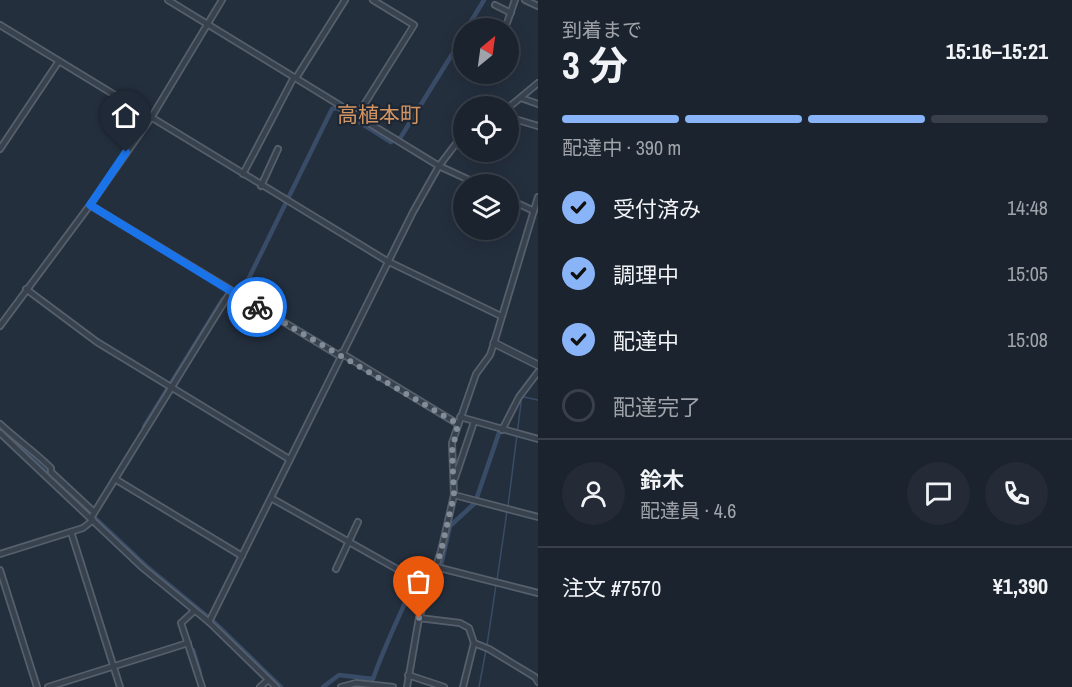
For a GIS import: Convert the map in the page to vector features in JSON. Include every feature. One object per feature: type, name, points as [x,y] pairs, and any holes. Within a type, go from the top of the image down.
[{"type":"street","points":[[168,0],[438,166],[456,174]]},
{"type":"street","points":[[0,326],[151,118],[222,0]]},
{"type":"street","points":[[243,174],[295,78],[345,0]]},
{"type":"street","points":[[357,116],[414,25],[374,0]]},
{"type":"street","points":[[509,18],[515,0]]},
{"type":"street","points":[[525,0],[538,6]]},
{"type":"street","points":[[495,5],[511,13]]},
{"type":"street","points":[[0,25],[387,261],[501,316]]},
{"type":"street","points":[[0,149],[59,61]]},
{"type":"street","points":[[519,100],[538,83]]},
{"type":"street","points":[[522,98],[538,104]]},
{"type":"street","points":[[519,120],[538,126]]},
{"type":"street","points":[[210,620],[387,261],[438,166],[453,147]]},
{"type":"street","points":[[261,186],[278,149]]},
{"type":"street","points":[[406,687],[419,618],[436,567],[454,495],[452,446],[476,374],[490,355],[538,197]]},
{"type":"street","points":[[519,203],[536,208]]},
{"type":"street","points":[[90,205],[458,424]]},
{"type":"street","points":[[26,289],[96,342],[289,459]]},
{"type":"street","points":[[0,554],[83,528],[92,519],[94,512],[170,387],[231,291]]},
{"type":"street","points":[[494,343],[538,365]]},
{"type":"street","points":[[501,429],[519,397],[538,372]]},
{"type":"street","points":[[460,417],[538,439]]},
{"type":"street","points":[[454,481],[474,422]]},
{"type":"street","points":[[0,424],[24,447],[31,448],[51,468],[51,472],[94,512]]},
{"type":"street","points":[[0,433],[193,612],[210,620],[276,687]]},
{"type":"street","points":[[452,446],[465,449]]},
{"type":"street","points":[[115,479],[242,556]]},
{"type":"street","points":[[454,495],[538,517]]},
{"type":"street","points":[[270,498],[429,587]]},
{"type":"street","points":[[336,569],[358,522]]},
{"type":"street","points":[[71,532],[120,687]]},
{"type":"street","points":[[436,567],[538,593]]},
{"type":"street","points":[[0,570],[37,687]]},
{"type":"street","points":[[193,612],[181,623],[202,687]]},
{"type":"street","points":[[419,618],[464,625],[472,634],[474,643],[463,687]]},
{"type":"street","points":[[48,687],[188,643]]},
{"type":"street","points":[[474,643],[487,648],[537,679]]},
{"type":"street","points":[[408,675],[444,687]]},
{"type":"street","points":[[260,687],[268,680]]},
{"type":"street","points":[[341,687],[356,683],[393,687]]},
{"type":"waterway","points":[[473,18],[484,0]]},
{"type":"waterway","points":[[399,140],[453,53]]},
{"type":"waterway","points":[[246,284],[332,109],[337,108],[391,142]]},
{"type":"waterway","points":[[144,427],[223,299]]},
{"type":"waterway","points":[[508,506],[522,395]]},
{"type":"waterway","points":[[524,397],[538,400]]},
{"type":"waterway","points":[[323,687],[339,675],[373,679],[420,567],[439,574],[450,526],[475,503],[501,427]]},
{"type":"waterway","points":[[0,429],[146,566],[214,622],[281,687]]},
{"type":"waterway","points":[[497,580],[507,511]]},
{"type":"waterway","points":[[487,645],[496,585]]},
{"type":"waterway","points":[[193,650],[200,673]]},
{"type":"waterway","points":[[479,687],[486,650]]},
{"type":"way so far","points":[[257,307],[340,356],[341,353],[458,424],[452,443],[454,495],[441,551],[419,618]]},
{"type":"district","name":"高植本町","points":[[379,115]]},
{"type":"route","points":[[126,152],[102,184],[90,205],[257,307]]}]
